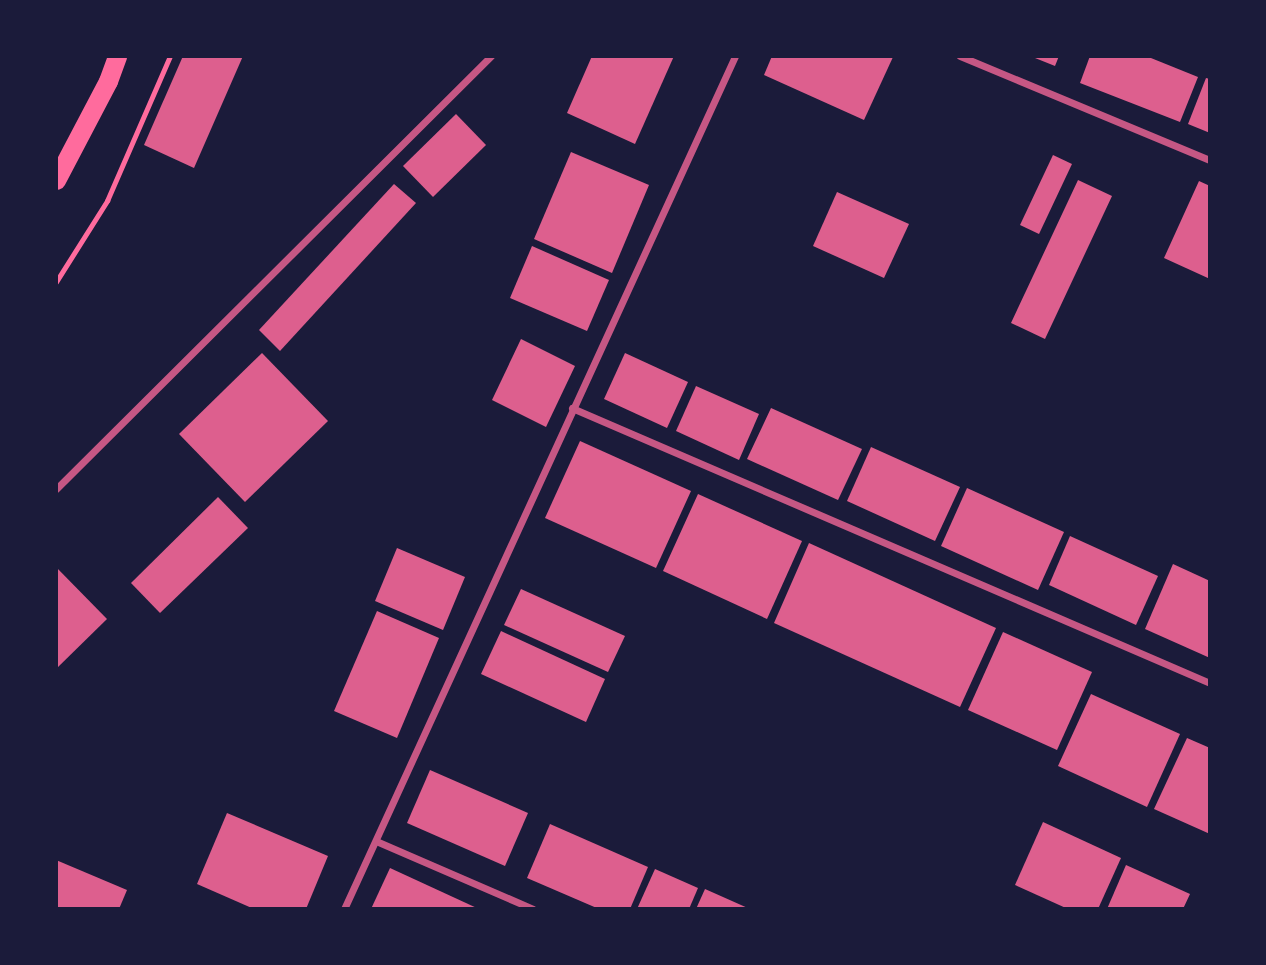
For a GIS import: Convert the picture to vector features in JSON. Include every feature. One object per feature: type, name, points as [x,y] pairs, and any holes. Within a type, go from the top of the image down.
[{"type":"highway","points":[[56,180],[108,81],[117,56]]},
{"type":"street","points":[[56,489],[491,56]]},
{"type":"street","points":[[344,909],[735,56]]},
{"type":"street","points":[[960,56],[1210,160]]},
{"type":"street","points":[[572,408],[1210,683]]},
{"type":"street","points":[[376,841],[533,909]]},
{"type":"path","points":[[56,282],[107,201],[170,56]]},
{"type":"building","points":[[183,56],[243,56],[194,168],[144,145]]},
{"type":"building","points":[[592,56],[674,56],[635,144],[567,113]]},
{"type":"building","points":[[772,56],[893,57],[864,120],[764,75]]},
{"type":"building","points":[[1030,56],[1059,56],[1055,66]]},
{"type":"building","points":[[1090,56],[1146,56],[1198,77],[1180,122],[1080,83]]},
{"type":"building","points":[[1206,78],[1210,79],[1210,133],[1188,124]]},
{"type":"building","points":[[456,114],[486,145],[433,197],[403,166]]},
{"type":"building","points":[[571,152],[649,185],[612,273],[534,239]]},
{"type":"building","points":[[1053,155],[1072,164],[1039,234],[1020,225]]},
{"type":"building","points":[[1078,180],[1112,196],[1045,339],[1011,323]]},
{"type":"building","points":[[1199,181],[1210,186],[1210,279],[1164,258]]},
{"type":"building","points":[[394,184],[416,203],[280,351],[259,330]]},
{"type":"building","points":[[837,192],[909,224],[884,278],[813,246]]},
{"type":"building","points":[[532,246],[609,280],[587,331],[510,298]]},
{"type":"building","points":[[521,339],[575,366],[546,427],[492,400]]},
{"type":"building","points":[[262,353],[328,421],[245,502],[179,434]]},
{"type":"building","points":[[625,353],[688,382],[667,428],[604,399]]},
{"type":"building","points":[[696,386],[759,414],[739,460],[676,431]]},
{"type":"building","points":[[771,408],[862,449],[838,500],[747,459]]},
{"type":"building","points":[[580,441],[691,491],[656,568],[545,518]]},
{"type":"building","points":[[871,447],[960,487],[935,541],[847,501]]},
{"type":"building","points":[[967,488],[1064,532],[1038,590],[941,546]]},
{"type":"building","points":[[698,494],[802,541],[767,619],[663,571]]},
{"type":"building","points":[[218,497],[248,528],[160,613],[131,583]]},
{"type":"building","points":[[1070,536],[1158,576],[1136,625],[1049,585]]},
{"type":"building","points":[[809,543],[996,628],[960,707],[774,623]]},
{"type":"building","points":[[397,548],[465,577],[443,630],[375,601]]},
{"type":"building","points":[[1173,564],[1210,581],[1210,658],[1145,629]]},
{"type":"building","points":[[56,567],[107,619],[56,669]]},
{"type":"building","points":[[521,589],[625,636],[608,672],[504,625]]},
{"type":"building","points":[[377,611],[439,638],[397,738],[334,711]]},
{"type":"building","points":[[501,631],[605,679],[586,722],[481,674]]},
{"type":"building","points":[[1003,632],[1092,672],[1057,750],[968,710]]},
{"type":"building","points":[[1091,694],[1180,734],[1147,807],[1058,766]]},
{"type":"building","points":[[1187,738],[1210,748],[1210,834],[1154,809]]},
{"type":"building","points":[[430,770],[528,813],[505,866],[407,823]]},
{"type":"building","points":[[227,813],[328,856],[306,909],[254,909],[197,884]]},
{"type":"building","points":[[1043,822],[1121,858],[1098,909],[1068,909],[1015,885]]},
{"type":"building","points":[[550,824],[648,867],[630,909],[599,909],[527,878]]},
{"type":"building","points":[[56,860],[127,890],[119,909],[56,909]]},
{"type":"building","points":[[1126,865],[1190,894],[1183,909],[1107,909]]},
{"type":"building","points":[[390,868],[479,909],[371,909]]},
{"type":"building","points":[[655,869],[698,888],[689,909],[637,909]]},
{"type":"building","points":[[705,889],[750,909],[696,909]]}]
